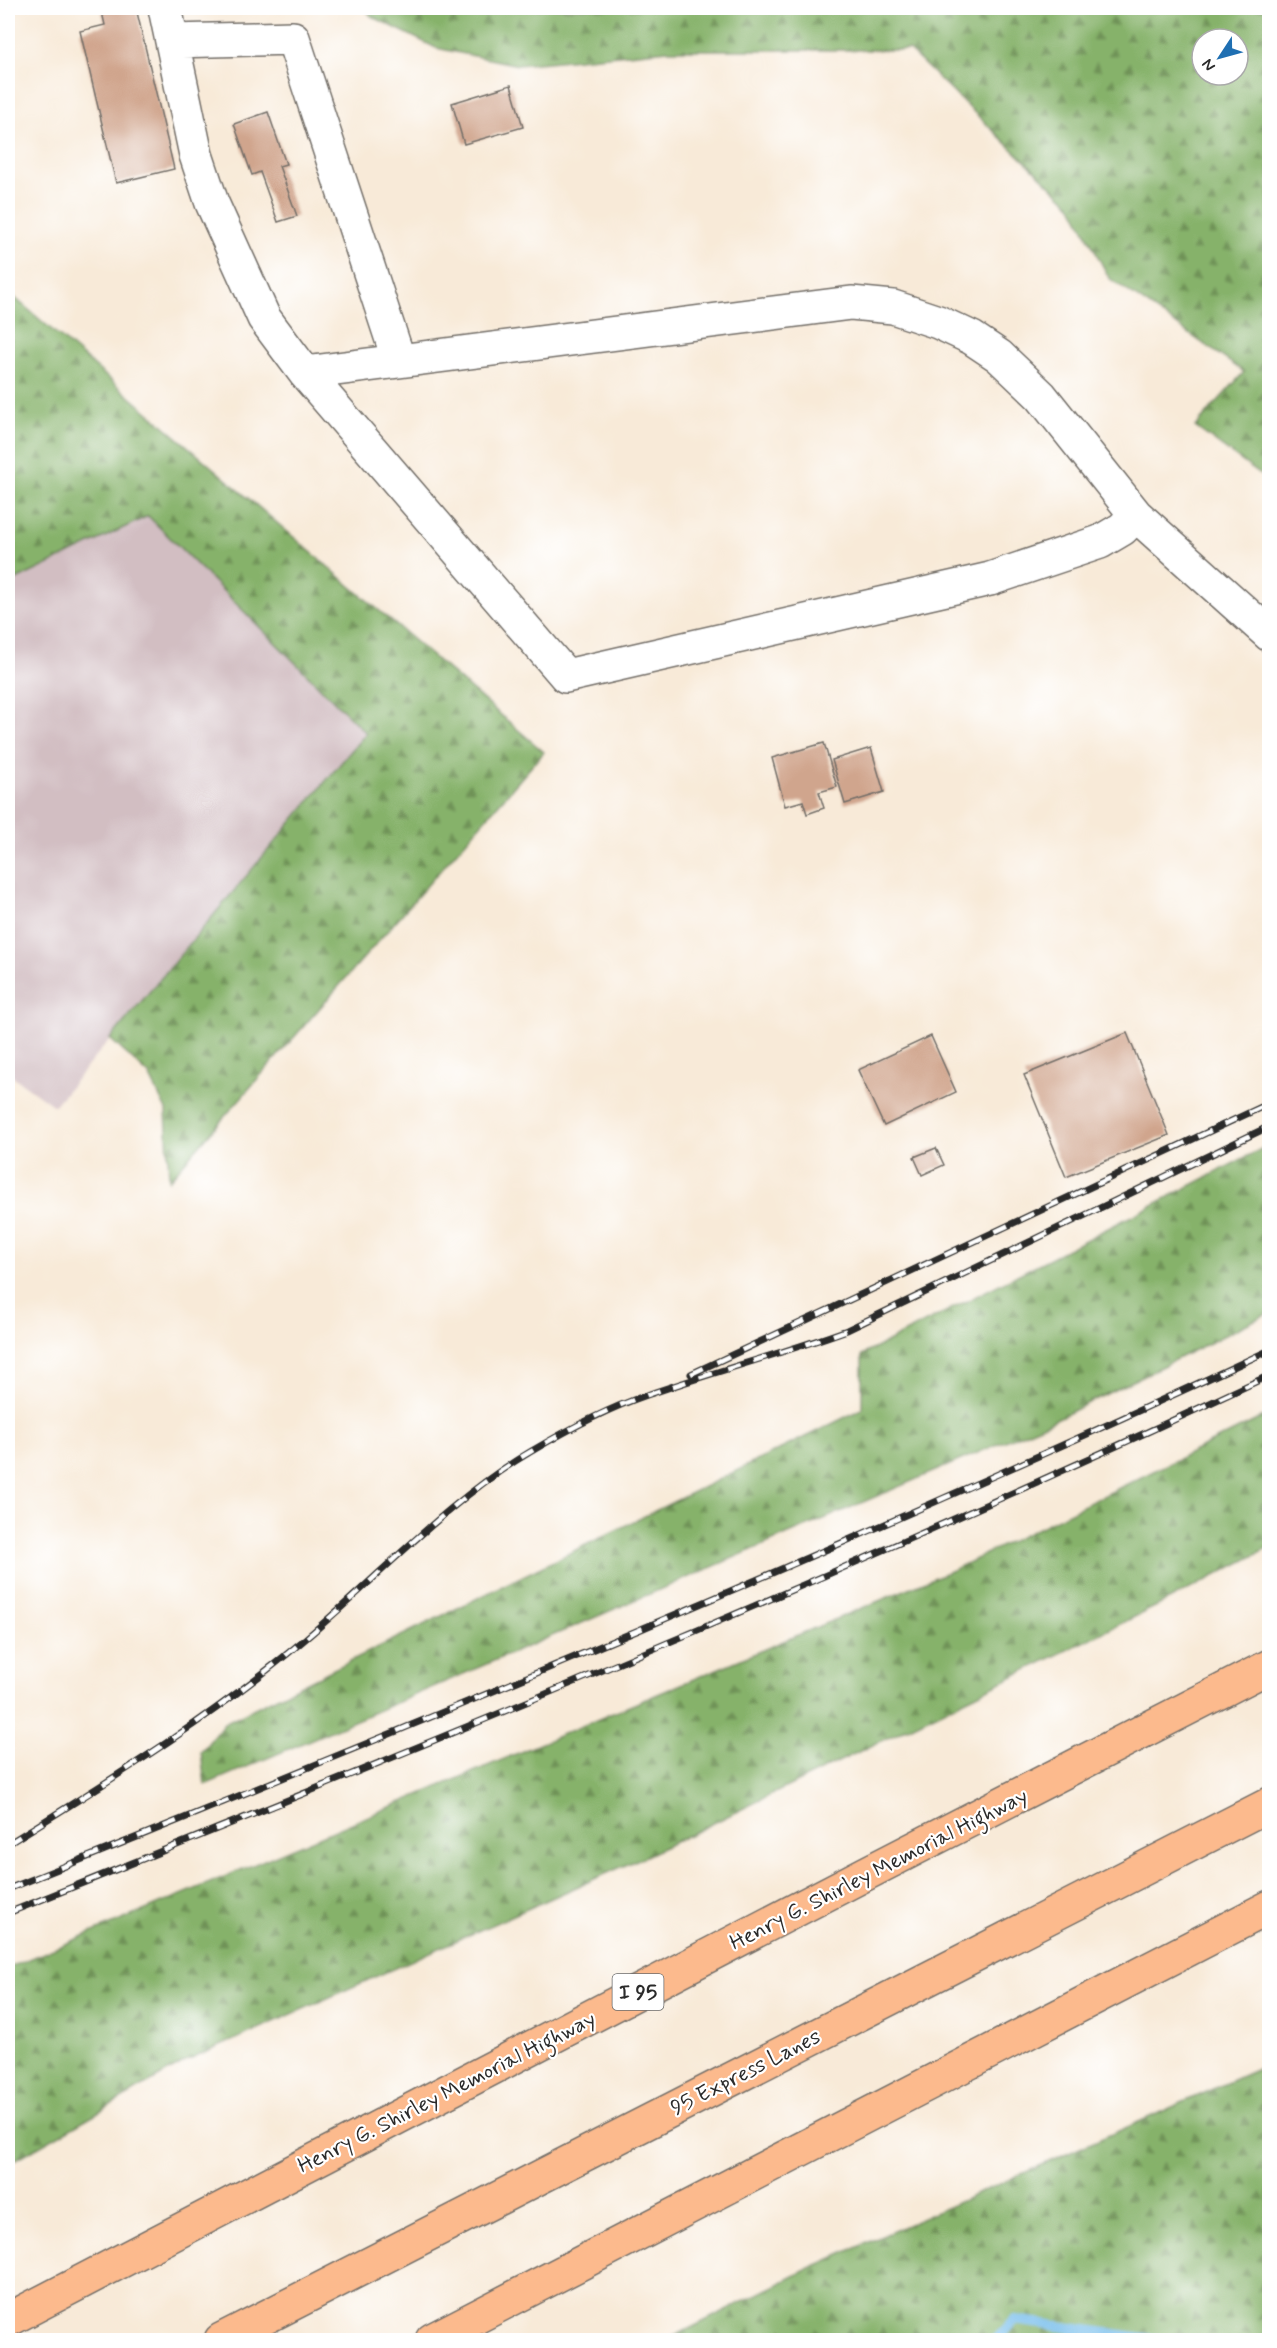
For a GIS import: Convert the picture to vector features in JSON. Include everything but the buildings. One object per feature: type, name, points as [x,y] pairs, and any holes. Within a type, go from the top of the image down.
[{"type":"highway","name":"Henry G. Shirley Memorial Highway","points":[[8,2320],[856,1878],[1269,1666]]},
{"type":"highway","name":"95 Express Lanes","points":[[221,2340],[1269,1804]]},
{"type":"highway","points":[[432,2340],[1269,1907]]},
{"type":"lane","points":[[165,8],[193,143],[212,203],[264,318],[305,373],[566,676],[990,579],[1100,542],[1122,529],[1136,515]]},
{"type":"lane","points":[[172,41],[293,38],[399,361]]},
{"type":"lane","points":[[305,373],[851,303],[893,307],[938,322],[972,338],[1019,373],[1041,396],[1136,515],[1269,635]]},
{"type":"shaded area","points":[[148,516],[367,733],[54,1106],[8,1073],[8,584]]},
{"type":"green space","points":[[365,8],[1269,8],[1269,481],[1195,427],[1244,372],[1109,278],[1072,206],[909,50],[668,50],[518,65],[436,48],[371,16]]},
{"type":"green space","points":[[8,292],[544,752],[169,1180],[166,1110],[149,1075],[110,1039],[366,733],[148,516],[8,584]]},
{"type":"green space","points":[[1269,1145],[1269,1313],[1052,1421],[205,1785],[201,1752],[224,1723],[862,1409],[862,1355]]},
{"type":"green space","points":[[1269,1414],[1269,1548],[1159,1605],[648,1855],[189,2060],[8,2164],[8,1968],[957,1568]]},
{"type":"green space","points":[[1269,2064],[1269,2340],[667,2340],[808,2269]]},
{"type":"waterway","points":[[996,2340],[1014,2320],[1157,2340]]},
{"type":"railway","points":[[691,1374],[1270,1103]]},
{"type":"railway","points":[[8,1844],[159,1748],[233,1696],[304,1640],[470,1493],[544,1444],[587,1420],[632,1401],[847,1330],[1270,1126]]},
{"type":"railway","points":[[8,1889],[484,1695],[800,1561],[1270,1350]]},
{"type":"railway","points":[[8,1913],[326,1785],[801,1586],[1270,1375]]}]
